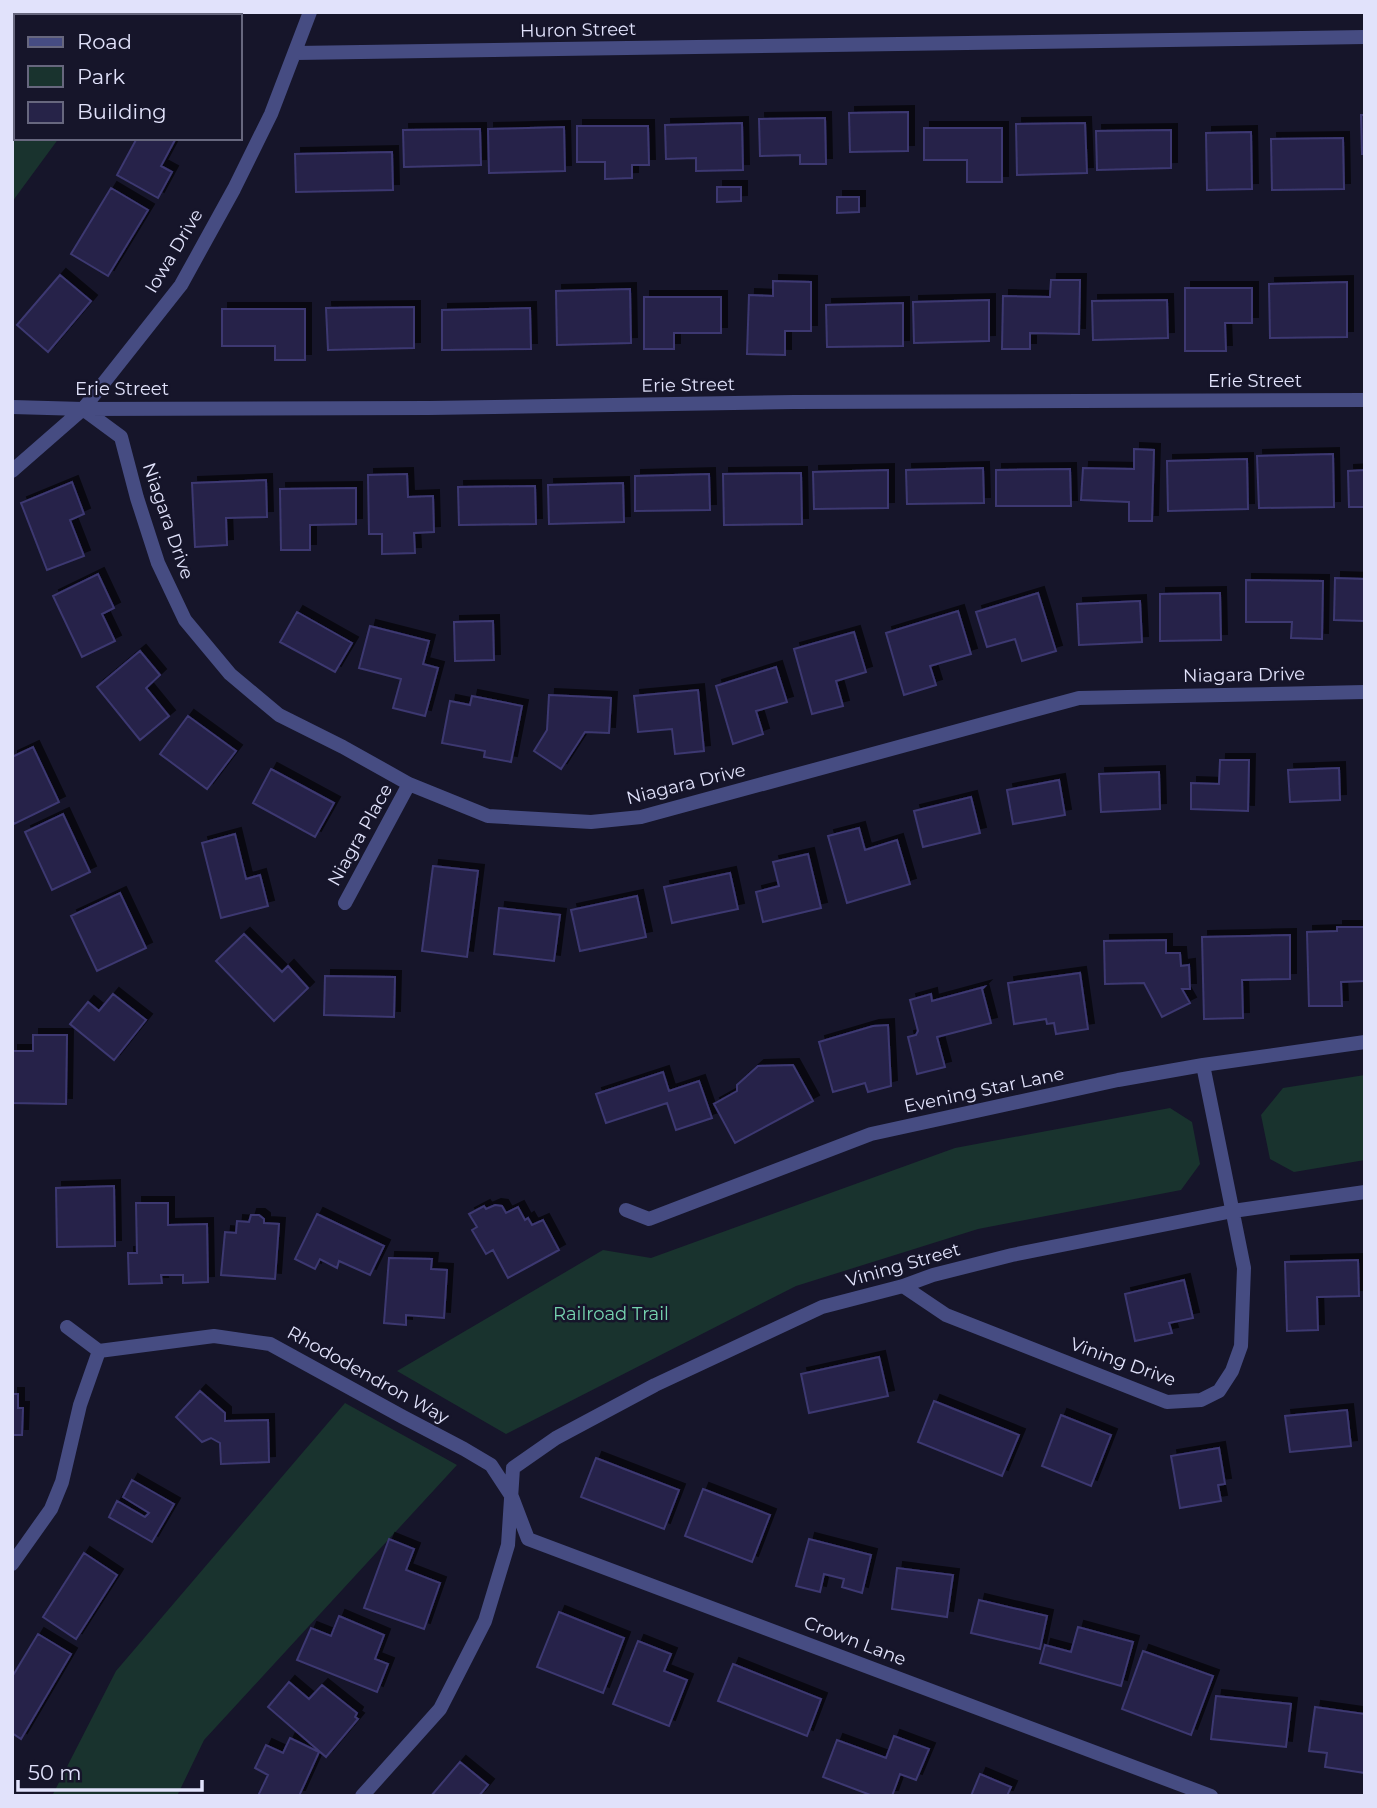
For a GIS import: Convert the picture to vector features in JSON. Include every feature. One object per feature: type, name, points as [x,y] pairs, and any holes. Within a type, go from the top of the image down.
[{"type":"street","name":"Iowa Drive","points":[[12,471],[83,409],[181,285],[234,189],[271,114],[310,12]]},
{"type":"street","name":"Huron Street","points":[[296,53],[1365,37]]},
{"type":"street","name":"Erie Street","points":[[12,407],[429,408],[794,402],[1365,400]]},
{"type":"street","name":"Niagara Drive","points":[[83,409],[121,437],[158,563],[186,620],[230,674],[279,715],[410,785],[488,817],[591,822],[641,817],[1079,698],[1365,692]]},
{"type":"street","name":"Niagra Place","points":[[345,903],[410,785]]},
{"type":"street","name":"Evening Star Lane","points":[[626,1210],[649,1219],[871,1134],[1118,1080],[1365,1042]]},
{"type":"street","name":"Vining Drive","points":[[903,1286],[946,1315],[1167,1402],[1201,1400],[1219,1391],[1232,1371],[1241,1346],[1244,1268],[1203,1065]]},
{"type":"street","name":"Vining Street","points":[[512,1497],[513,1468],[556,1438],[655,1385],[822,1307],[1012,1255],[1233,1211],[1365,1192]]},
{"type":"street","points":[[12,1564],[51,1509],[62,1482],[80,1405],[99,1351],[66,1327]]},
{"type":"street","name":"Rhododendron Way","points":[[99,1351],[214,1336],[270,1344],[491,1465],[512,1497]]},
{"type":"street","points":[[362,1796],[440,1709],[485,1620],[508,1545],[512,1497]]},
{"type":"street","name":"Crown Lane","points":[[512,1497],[528,1539],[1211,1796]]},
{"type":"green space","points":[[12,12],[122,12],[14,14],[14,140],[58,140],[12,202]]},
{"type":"green space","points":[[1365,1075],[1365,1160],[1294,1172],[1270,1159],[1261,1115],[1283,1088]]},
{"type":"green space","name":"Railroad Trail","points":[[1170,1108],[1192,1122],[1200,1164],[1181,1190],[978,1229],[796,1286],[506,1434],[397,1371],[603,1250],[651,1258],[955,1148]]},
{"type":"green space","points":[[345,1403],[457,1465],[204,1740],[177,1796],[52,1796],[116,1671]]},
{"type":"building","points":[[206,12],[239,12],[238,14]]},
{"type":"building","points":[[908,112],[908,151],[850,152],[849,113]]},
{"type":"building","points":[[1361,115],[1365,115],[1365,154],[1362,154]]},
{"type":"building","points":[[825,118],[826,164],[800,164],[800,155],[760,156],[759,119]]},
{"type":"building","points":[[742,123],[743,170],[696,171],[696,158],[666,159],[665,125]]},
{"type":"building","points":[[1085,123],[1087,173],[1017,175],[1016,124]]},
{"type":"building","points":[[577,126],[648,126],[649,165],[632,165],[632,178],[605,179],[605,162],[577,162]]},
{"type":"building","points":[[564,127],[565,171],[489,173],[488,129]]},
{"type":"building","points":[[924,128],[1002,128],[1002,182],[967,182],[967,160],[924,160]]},
{"type":"building","points":[[480,129],[481,165],[404,167],[403,130]]},
{"type":"building","points":[[1171,130],[1171,168],[1097,170],[1096,131]]},
{"type":"building","points":[[1251,132],[1252,189],[1207,190],[1206,133]]},
{"type":"building","points":[[1343,138],[1344,189],[1272,190],[1271,139]]},
{"type":"building","points":[[136,140],[175,140],[161,166],[172,172],[158,198],[117,175]]},
{"type":"building","points":[[392,152],[393,190],[296,192],[295,154]]},
{"type":"building","points":[[717,187],[741,187],[741,201],[717,202]]},
{"type":"building","points":[[111,188],[148,210],[108,276],[71,254]]},
{"type":"building","points":[[837,197],[859,197],[859,212],[837,213]]},
{"type":"building","points":[[60,275],[91,301],[48,352],[17,325]]},
{"type":"building","points":[[1051,280],[1080,280],[1079,334],[1030,333],[1030,349],[1002,349],[1003,296],[1050,297]]},
{"type":"building","points":[[773,281],[811,282],[811,331],[785,331],[785,355],[747,354],[749,295],[773,296]]},
{"type":"building","points":[[1347,282],[1347,337],[1270,338],[1269,284]]},
{"type":"building","points":[[1185,288],[1252,288],[1252,323],[1225,323],[1226,351],[1185,351]]},
{"type":"building","points":[[630,289],[631,343],[557,345],[556,291]]},
{"type":"building","points":[[644,297],[721,297],[721,333],[674,333],[674,349],[644,349]]},
{"type":"building","points":[[989,300],[989,341],[914,343],[913,302]]},
{"type":"building","points":[[1167,300],[1168,338],[1093,340],[1092,301]]},
{"type":"building","points":[[903,303],[903,346],[827,347],[826,305]]},
{"type":"building","points":[[414,307],[414,348],[328,350],[326,308]]},
{"type":"building","points":[[530,308],[531,349],[442,350],[442,310]]},
{"type":"building","points":[[222,309],[305,309],[305,360],[275,360],[275,346],[222,346]]},
{"type":"building","points":[[1134,449],[1154,450],[1152,521],[1129,521],[1129,502],[1081,500],[1083,468],[1134,469]]},
{"type":"building","points":[[1333,454],[1334,507],[1259,508],[1257,456]]},
{"type":"building","points":[[1247,459],[1248,509],[1168,511],[1167,461]]},
{"type":"building","points":[[983,468],[984,503],[907,504],[906,470]]},
{"type":"building","points":[[1070,469],[1071,506],[996,506],[996,470]]},
{"type":"building","points":[[888,470],[888,508],[814,509],[813,472]]},
{"type":"building","points":[[1365,470],[1365,507],[1349,507],[1348,471]]},
{"type":"building","points":[[801,473],[802,524],[724,525],[723,474]]},
{"type":"building","points":[[407,474],[408,497],[433,496],[434,532],[414,533],[415,553],[382,554],[382,534],[369,534],[368,475]]},
{"type":"building","points":[[709,474],[710,510],[635,511],[635,476]]},
{"type":"building","points":[[266,480],[267,517],[226,518],[227,545],[195,547],[192,483]]},
{"type":"building","points":[[72,482],[84,514],[70,520],[84,556],[47,570],[21,503]]},
{"type":"building","points":[[623,483],[624,522],[549,524],[548,485]]},
{"type":"building","points":[[535,486],[536,524],[459,525],[458,487]]},
{"type":"building","points":[[356,488],[356,524],[310,525],[310,550],[281,550],[280,489]]},
{"type":"building","points":[[98,574],[114,608],[102,614],[115,641],[82,657],[53,596]]},
{"type":"building","points":[[1335,578],[1365,579],[1365,621],[1334,620]]},
{"type":"building","points":[[1246,580],[1323,581],[1322,639],[1291,638],[1292,622],[1246,622]]},
{"type":"building","points":[[1038,593],[1056,651],[1022,661],[1015,639],[987,647],[976,612]]},
{"type":"building","points":[[1220,593],[1221,640],[1160,641],[1160,594]]},
{"type":"building","points":[[1140,601],[1142,642],[1079,645],[1077,604]]},
{"type":"building","points":[[958,611],[971,654],[930,666],[936,685],[904,695],[886,633]]},
{"type":"building","points":[[297,612],[352,643],[335,672],[280,642]]},
{"type":"building","points":[[493,621],[494,660],[455,661],[454,622]]},
{"type":"building","points":[[370,626],[429,641],[423,664],[438,668],[425,716],[393,708],[401,679],[359,668]]},
{"type":"building","points":[[854,632],[866,672],[836,681],[843,706],[812,714],[794,649]]},
{"type":"building","points":[[140,651],[160,675],[146,688],[169,716],[140,740],[97,687]]},
{"type":"building","points":[[776,667],[787,702],[756,711],[763,734],[733,744],[716,686]]},
{"type":"building","points":[[698,690],[704,751],[675,754],[672,729],[638,732],[634,696]]},
{"type":"building","points":[[549,695],[611,698],[609,733],[585,732],[561,769],[534,751],[547,730]]},
{"type":"building","points":[[472,696],[522,706],[511,762],[484,757],[485,751],[442,743],[450,701],[470,705]]},
{"type":"building","points":[[188,716],[236,751],[207,789],[160,754]]},
{"type":"building","points":[[33,747],[59,802],[14,824],[12,757]]},
{"type":"building","points":[[1220,760],[1249,760],[1248,811],[1191,809],[1191,783],[1219,784]]},
{"type":"building","points":[[1339,768],[1340,800],[1290,802],[1288,770]]},
{"type":"building","points":[[271,769],[334,803],[315,837],[253,803]]},
{"type":"building","points":[[1159,772],[1160,809],[1101,812],[1099,774]]},
{"type":"building","points":[[1059,780],[1065,815],[1013,824],[1007,790]]},
{"type":"building","points":[[971,797],[980,833],[923,847],[914,811]]},
{"type":"building","points":[[63,814],[90,872],[52,890],[25,832]]},
{"type":"building","points":[[859,828],[865,850],[897,840],[910,884],[847,903],[828,836]]},
{"type":"building","points":[[235,834],[246,879],[260,875],[268,906],[221,918],[202,843]]},
{"type":"building","points":[[808,854],[821,908],[763,922],[756,892],[779,886],[773,862]]},
{"type":"building","points":[[433,866],[478,871],[467,957],[422,951]]},
{"type":"building","points":[[730,873],[738,909],[672,923],[664,887]]},
{"type":"building","points":[[120,893],[146,948],[97,971],[71,916]]},
{"type":"building","points":[[637,896],[646,937],[580,951],[571,910]]},
{"type":"building","points":[[499,908],[560,915],[554,961],[494,954]]},
{"type":"building","points":[[1337,927],[1365,927],[1365,981],[1341,982],[1342,1006],[1309,1006],[1307,932],[1337,931]]},
{"type":"building","points":[[244,934],[282,972],[288,966],[308,988],[274,1021],[216,961]]},
{"type":"building","points":[[1290,935],[1290,979],[1242,980],[1243,1018],[1204,1019],[1202,937]]},
{"type":"building","points":[[1166,940],[1166,953],[1180,953],[1181,966],[1189,965],[1190,989],[1182,989],[1190,1003],[1162,1017],[1144,983],[1105,984],[1104,941]]},
{"type":"building","points":[[1080,973],[1088,1029],[1056,1034],[1054,1023],[1047,1024],[1046,1019],[1014,1024],[1008,983]]},
{"type":"building","points":[[325,976],[395,977],[394,1017],[324,1015]]},
{"type":"building","points":[[984,987],[982,989],[991,1023],[937,1037],[945,1067],[917,1074],[908,1037],[916,1035],[918,1031],[910,1000],[931,994],[932,1001]]},
{"type":"building","points":[[113,994],[146,1020],[114,1060],[70,1024],[88,1002],[99,1011]]},
{"type":"building","points":[[888,1025],[891,1086],[868,1092],[865,1083],[833,1092],[819,1042],[873,1026]]},
{"type":"building","points":[[33,1035],[67,1035],[66,1104],[12,1103],[12,1051],[33,1051]]},
{"type":"building","points":[[793,1065],[813,1101],[735,1143],[714,1104],[737,1091],[737,1085],[758,1066]]},
{"type":"building","points":[[663,1072],[669,1091],[699,1081],[712,1118],[676,1130],[667,1103],[606,1123],[596,1094]]},
{"type":"building","points":[[114,1186],[115,1246],[57,1247],[56,1188]]},
{"type":"building","points":[[136,1203],[168,1203],[168,1225],[207,1224],[208,1282],[183,1283],[183,1275],[161,1275],[162,1283],[129,1284],[128,1253],[137,1253]]},
{"type":"building","points":[[495,1205],[502,1206],[506,1213],[518,1207],[525,1220],[528,1218],[532,1225],[543,1220],[559,1250],[508,1278],[493,1250],[486,1254],[472,1230],[477,1227],[469,1214],[484,1206],[486,1209]]},
{"type":"building","points":[[317,1214],[384,1246],[370,1275],[339,1261],[337,1268],[320,1259],[315,1269],[295,1259]]},
{"type":"building","points":[[251,1215],[259,1215],[264,1219],[264,1223],[279,1224],[275,1279],[221,1275],[225,1232],[236,1233],[237,1221],[249,1222]]},
{"type":"building","points":[[389,1258],[432,1259],[431,1269],[447,1270],[444,1318],[406,1315],[406,1325],[384,1323]]},
{"type":"building","points":[[1358,1260],[1359,1296],[1317,1297],[1318,1330],[1287,1331],[1285,1262]]},
{"type":"building","points":[[1184,1280],[1193,1318],[1169,1323],[1172,1333],[1135,1341],[1125,1294]]},
{"type":"building","points":[[879,1357],[888,1396],[809,1413],[801,1374]]},
{"type":"building","points":[[200,1391],[225,1413],[225,1421],[268,1420],[269,1462],[221,1464],[220,1443],[211,1438],[202,1442],[176,1417]]},
{"type":"building","points":[[12,1394],[18,1394],[18,1408],[23,1408],[22,1435],[12,1435]]},
{"type":"building","points":[[934,1401],[1019,1435],[1002,1476],[918,1442]]},
{"type":"building","points":[[1347,1410],[1351,1446],[1290,1452],[1285,1416]]},
{"type":"building","points":[[1061,1415],[1111,1435],[1091,1486],[1042,1466]]},
{"type":"building","points":[[1219,1448],[1225,1484],[1218,1485],[1221,1501],[1180,1508],[1171,1456]]},
{"type":"building","points":[[596,1458],[679,1490],[664,1529],[581,1497]]},
{"type":"building","points":[[132,1480],[174,1504],[152,1542],[109,1517],[117,1501],[145,1517],[149,1513],[123,1497]]},
{"type":"building","points":[[703,1489],[770,1515],[752,1562],[685,1536]]},
{"type":"building","points":[[389,1539],[414,1549],[406,1570],[440,1583],[424,1629],[364,1608]]},
{"type":"building","points":[[809,1539],[871,1555],[862,1593],[842,1587],[844,1579],[824,1574],[820,1592],[796,1586]]},
{"type":"building","points":[[84,1553],[117,1575],[76,1639],[43,1617]]},
{"type":"building","points":[[897,1568],[953,1575],[947,1617],[892,1609]]},
{"type":"building","points":[[979,1600],[1047,1616],[1040,1649],[971,1633]]},
{"type":"building","points":[[559,1612],[624,1638],[603,1693],[537,1667]]},
{"type":"building","points":[[339,1616],[384,1635],[375,1659],[388,1664],[377,1692],[297,1660],[311,1628],[331,1636]]},
{"type":"building","points":[[1078,1627],[1133,1642],[1121,1686],[1040,1663],[1045,1645],[1071,1652]]},
{"type":"building","points":[[38,1634],[71,1654],[21,1739],[12,1733],[12,1677]]},
{"type":"building","points":[[638,1641],[671,1654],[664,1671],[687,1680],[669,1726],[613,1704]]},
{"type":"building","points":[[1143,1651],[1213,1676],[1191,1735],[1122,1709]]},
{"type":"building","points":[[733,1664],[821,1699],[807,1736],[718,1701]]},
{"type":"building","points":[[289,1682],[309,1699],[322,1685],[357,1713],[355,1717],[358,1719],[326,1757],[268,1707]]},
{"type":"building","points":[[1216,1696],[1291,1704],[1286,1747],[1211,1739]]},
{"type":"building","points":[[1315,1707],[1365,1714],[1365,1773],[1325,1767],[1327,1753],[1309,1751]]},
{"type":"building","points":[[894,1736],[929,1749],[916,1780],[900,1774],[892,1796],[873,1796],[823,1777],[837,1740],[886,1758]]},
{"type":"building","points":[[290,1738],[319,1752],[299,1796],[258,1796],[268,1775],[255,1768],[266,1745],[283,1753]]},
{"type":"building","points":[[460,1762],[488,1785],[479,1796],[431,1796]]},
{"type":"building","points":[[980,1774],[1011,1787],[1007,1796],[971,1796]]}]
